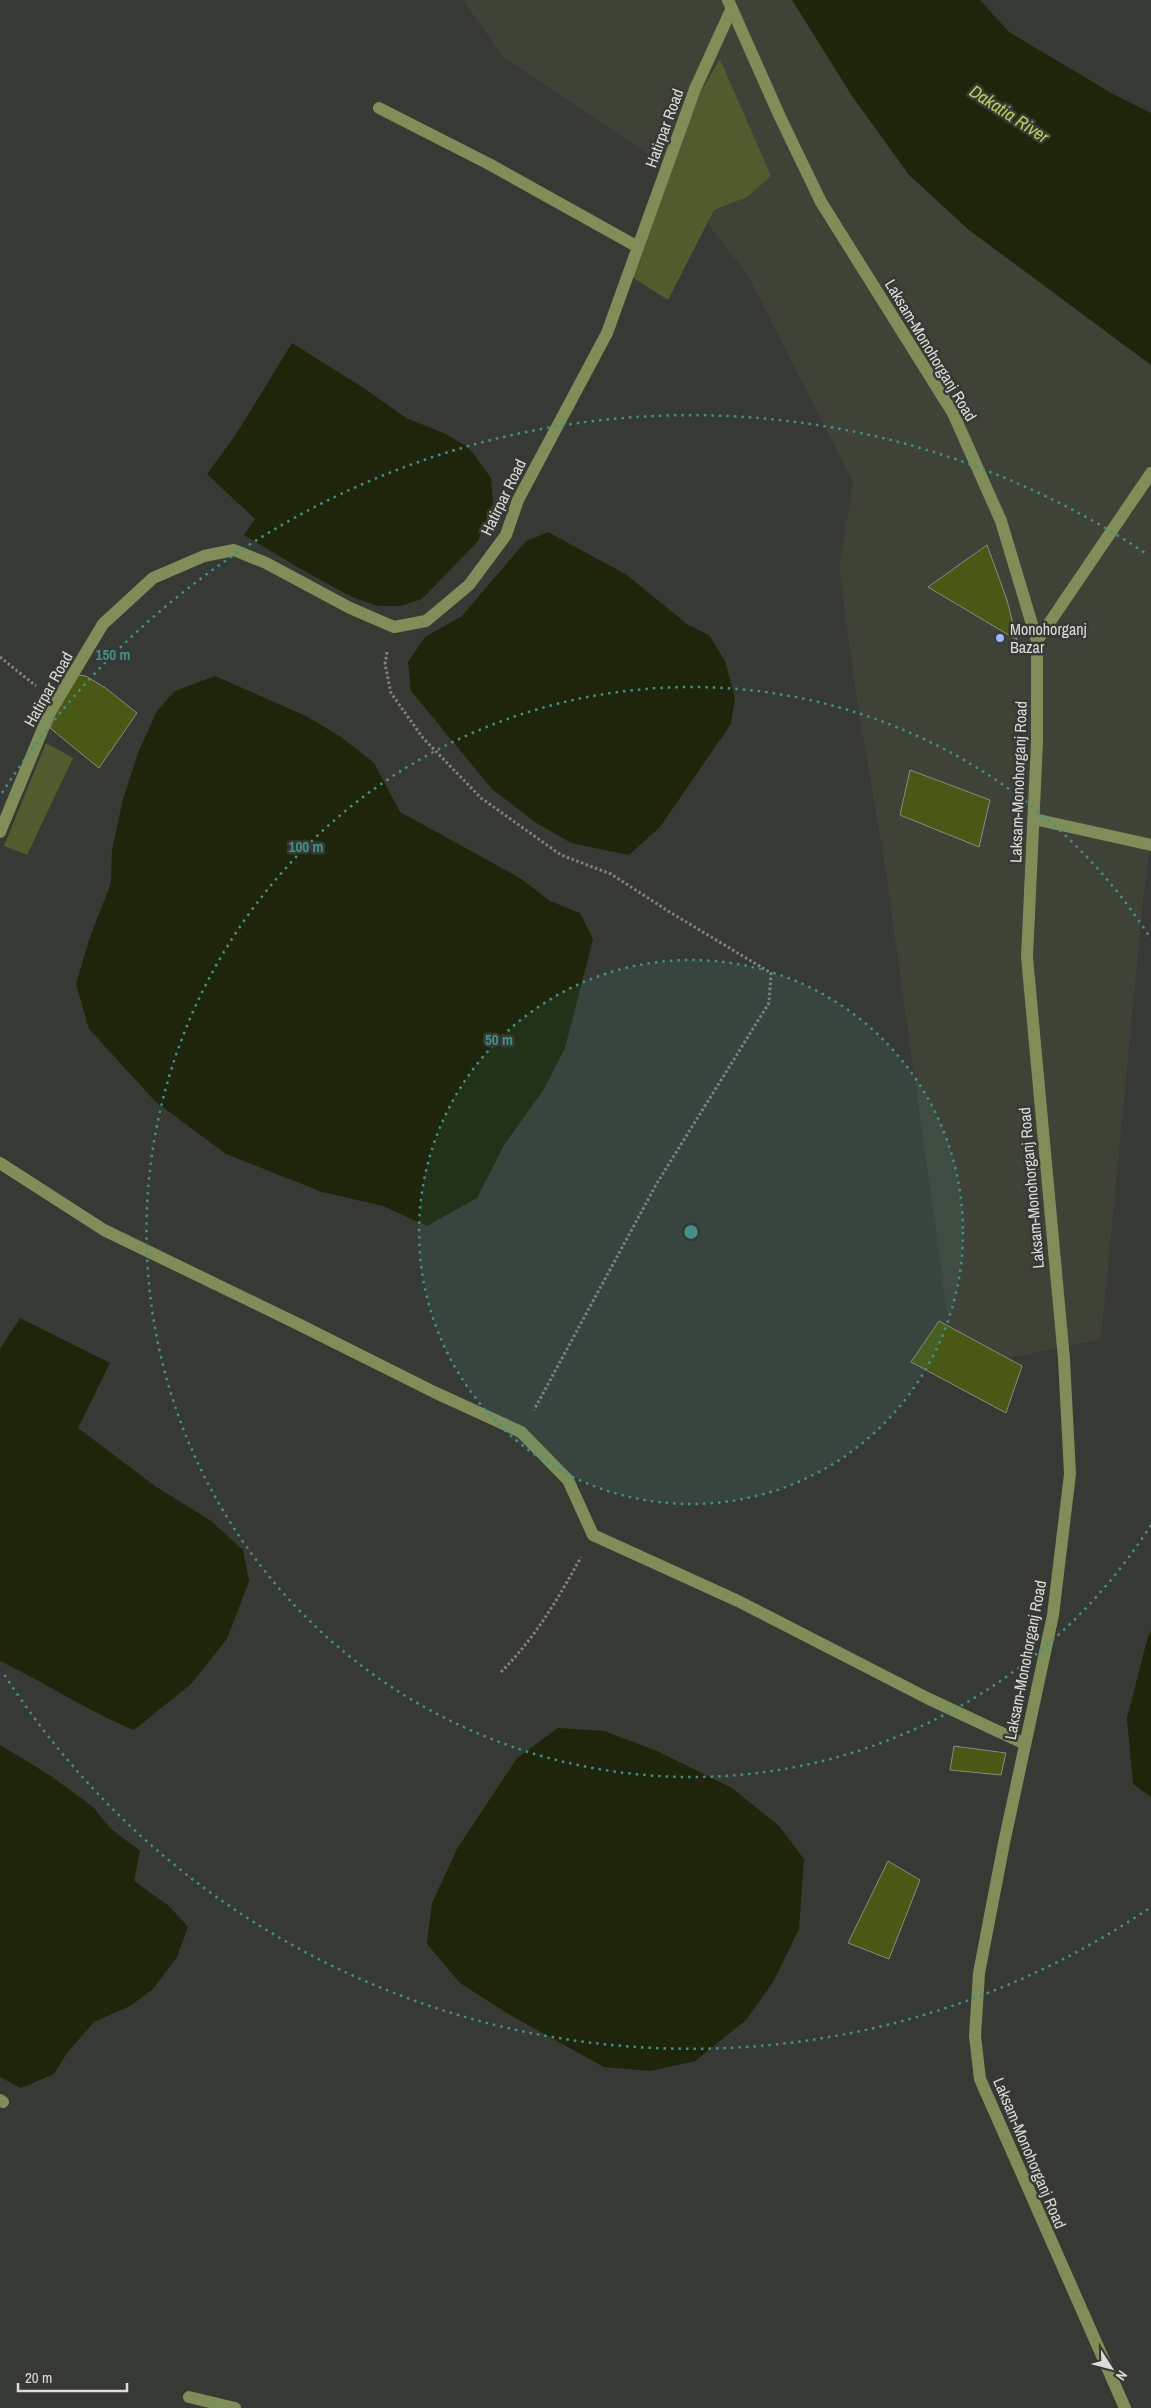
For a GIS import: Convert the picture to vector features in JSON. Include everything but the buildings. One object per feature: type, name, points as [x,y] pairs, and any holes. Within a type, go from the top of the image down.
[{"type":"street","name":"Hatirpar Road","points":[[0,832],[56,703],[103,624],[153,578],[204,556],[234,550],[266,563],[350,608],[394,627],[426,621],[469,585],[506,535],[518,500],[606,333],[696,89],[730,5]]},
{"type":"street","name":"Laksam-Monohorganj Road","points":[[730,5],[821,202],[953,413],[1001,521],[1037,641],[1034,819],[1027,957],[1064,1359],[1070,1474],[1054,1615],[1025,1744],[979,1973],[975,2036],[980,2079],[1125,2408]]},
{"type":"street","points":[[379,108],[489,164],[638,246]]},
{"type":"street","points":[[1037,641],[1151,473]]},
{"type":"street","points":[[1034,819],[1151,845]]},
{"type":"street","points":[[0,1163],[104,1230],[300,1324],[434,1392],[521,1432],[568,1480],[593,1535],[738,1601],[927,1698],[1025,1744]]},
{"type":"street","points":[[189,2397],[235,2408]]},
{"type":"path","points":[[394,627],[385,664],[391,693],[423,738],[480,798],[561,855],[611,874],[675,916],[771,973],[769,1003],[657,1183],[521,1432]]},
{"type":"path","points":[[0,658],[56,703]]},
{"type":"path","points":[[501,1672],[524,1649],[551,1611],[593,1535]]},
{"type":"shaded area","name":"Monohorganj Bazar","points":[[463,0],[810,0],[1151,331],[1151,838],[1143,902],[1101,1339],[955,1369],[883,852],[858,709],[839,567],[853,482],[747,274],[658,161],[503,57]]},
{"type":"shaded area","points":[[720,59],[771,176],[747,197],[714,210],[668,300],[630,276],[701,91]]},
{"type":"shaded area","points":[[46,743],[73,758],[27,855],[4,846]]},
{"type":"water","name":"Dakatia River","points":[[792,0],[980,0],[1009,32],[1113,94],[1151,113],[1151,365],[969,230],[909,175],[852,96]]},
{"type":"water","points":[[292,343],[362,387],[406,418],[446,434],[469,448],[491,478],[493,502],[478,541],[422,599],[400,606],[378,606],[352,597],[306,572],[244,535],[255,519],[207,474],[235,436]]},
{"type":"water","points":[[548,532],[627,575],[688,625],[709,635],[725,661],[735,698],[731,724],[660,827],[629,855],[571,843],[535,822],[492,789],[411,691],[408,662],[425,637],[462,616],[525,542]]},
{"type":"water","points":[[215,676],[306,716],[341,737],[374,763],[400,812],[520,878],[550,901],[580,913],[593,939],[565,1048],[544,1089],[504,1145],[477,1198],[427,1226],[383,1206],[322,1192],[226,1154],[156,1102],[89,1029],[76,984],[89,940],[111,883],[112,850],[123,799],[138,753],[157,711],[175,691]]},
{"type":"water","points":[[20,1318],[110,1363],[78,1428],[155,1486],[211,1521],[243,1550],[249,1581],[227,1639],[191,1684],[134,1730],[0,1661],[0,1349]]},
{"type":"water","points":[[1151,1631],[1151,1797],[1133,1784],[1127,1718],[1148,1636]]},
{"type":"water","points":[[558,1728],[604,1731],[657,1751],[732,1788],[779,1826],[804,1859],[799,1929],[773,1982],[746,2020],[695,2061],[651,2071],[604,2067],[510,2015],[460,1983],[427,1944],[432,1903],[457,1849],[517,1758]]},
{"type":"water","points":[[0,1745],[51,1776],[93,1807],[110,1828],[140,1851],[134,1881],[169,1906],[188,1927],[177,1957],[153,1989],[130,2006],[94,2022],[67,2053],[54,2074],[21,2088],[0,2077]]},
{"type":"place","name":"Monohorganj Bazar","points":[[1000,638]]}]
